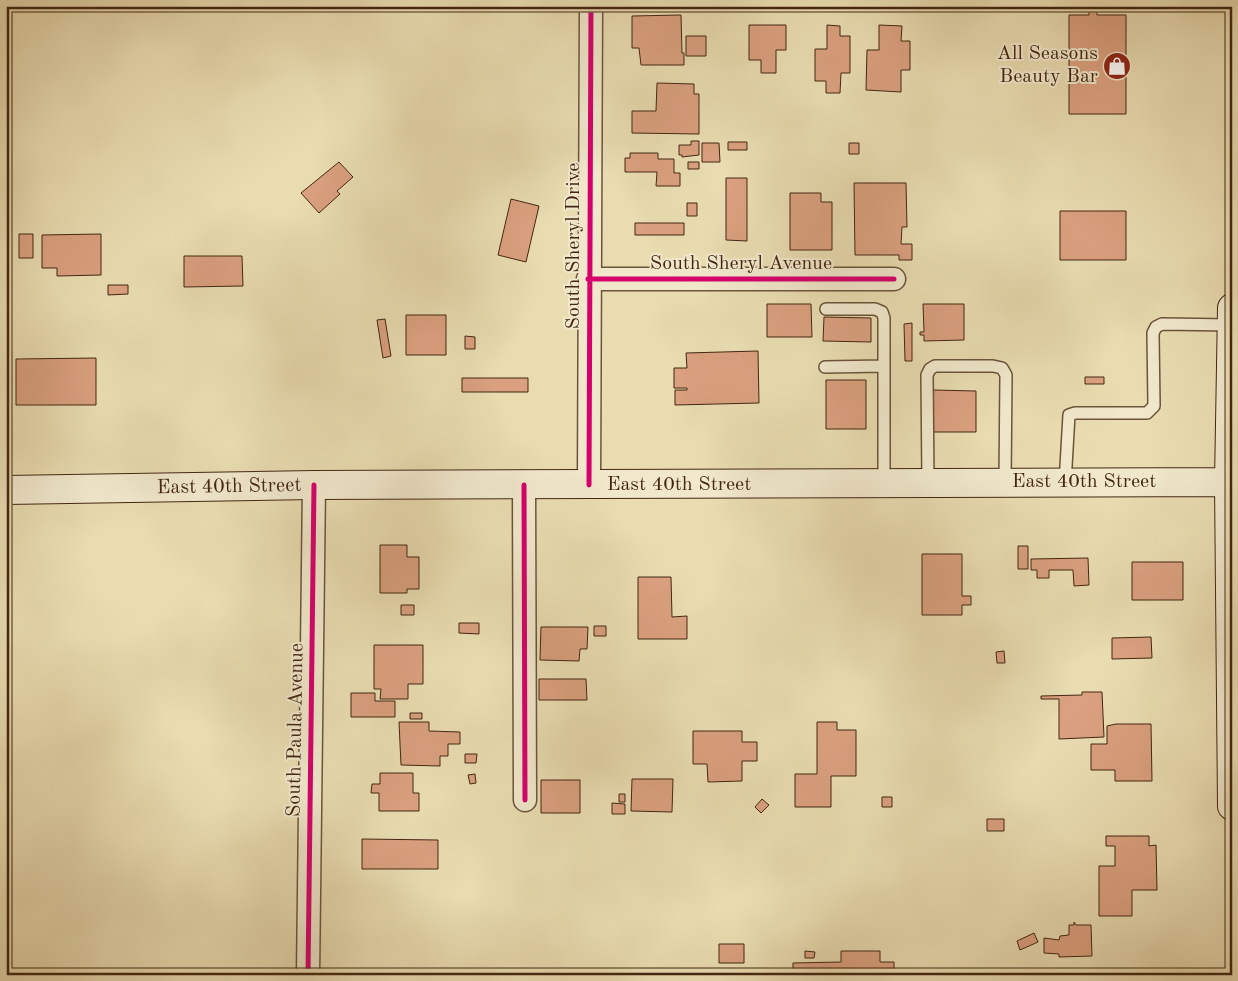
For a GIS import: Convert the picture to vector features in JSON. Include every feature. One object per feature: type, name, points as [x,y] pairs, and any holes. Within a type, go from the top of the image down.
[{"type":"main road","points":[[1232,308],[1230,482],[1232,806]]},
{"type":"main road","name":"East 40th Street","points":[[6,490],[314,485],[1230,482]]},
{"type":"street","name":"South Sheryl Drive","points":[[589,485],[588,278],[591,6]]},
{"type":"street","name":"South Sheryl Avenue","points":[[588,278],[894,279]]},
{"type":"street","name":"South Paula Avenue","points":[[308,975],[314,485]]},
{"type":"street","points":[[524,485],[525,800]]},
{"type":"lane","points":[[826,308],[875,309],[882,312],[884,318],[884,483]]},
{"type":"lane","points":[[1065,483],[1068,415],[1075,413],[1147,413],[1152,410],[1154,406],[1153,333],[1156,327],[1162,324],[1232,325]]},
{"type":"lane","points":[[825,367],[884,366]]},
{"type":"lane","points":[[928,483],[927,375],[930,369],[936,366],[993,366],[1002,368],[1006,375],[1005,482]]},
{"type":"building","points":[[1089,9],[1097,9],[1097,15],[1126,15],[1126,114],[1069,114],[1069,15],[1089,15]]},
{"type":"building","points":[[681,15],[684,65],[641,65],[639,48],[632,48],[632,16]]},
{"type":"building","points":[[749,25],[786,25],[786,50],[776,50],[776,73],[761,73],[761,60],[749,60]]},
{"type":"building","points":[[827,25],[840,26],[840,36],[850,36],[850,73],[841,73],[840,93],[826,93],[826,81],[815,81],[815,49],[827,49]]},
{"type":"building","points":[[879,25],[902,26],[901,41],[910,41],[910,70],[901,70],[901,92],[866,90],[867,50],[879,50]]},
{"type":"building","points":[[686,36],[706,36],[706,56],[686,56]]},
{"type":"building","points":[[657,83],[694,84],[694,94],[699,94],[699,134],[632,133],[632,111],[656,111]]},
{"type":"building","points":[[691,141],[699,141],[699,155],[682,157],[682,155],[679,155],[679,145],[691,145]]},
{"type":"building","points":[[728,142],[747,142],[747,150],[728,150]]},
{"type":"building","points":[[702,143],[719,143],[720,162],[702,162]]},
{"type":"building","points":[[849,143],[859,143],[859,154],[849,154]]},
{"type":"building","points":[[630,153],[658,153],[658,159],[674,159],[674,173],[680,173],[680,186],[656,186],[657,172],[625,172],[625,158],[630,158]]},
{"type":"building","points":[[339,162],[353,177],[337,191],[340,194],[319,213],[301,193]]},
{"type":"building","points":[[688,162],[699,162],[699,169],[688,169]]},
{"type":"building","points":[[726,178],[747,178],[747,241],[726,240]]},
{"type":"building","points":[[854,183],[906,183],[907,227],[902,227],[901,244],[912,244],[912,260],[899,260],[899,255],[855,255]]},
{"type":"building","points":[[790,193],[821,193],[821,202],[832,202],[832,250],[790,250]]},
{"type":"building","points":[[511,199],[539,206],[526,262],[498,255]]},
{"type":"building","points":[[687,203],[697,203],[697,216],[687,216]]},
{"type":"building","points":[[1060,211],[1126,211],[1126,260],[1060,260]]},
{"type":"building","points":[[635,223],[684,223],[684,235],[635,235]]},
{"type":"building","points":[[19,234],[33,234],[33,258],[19,258]]},
{"type":"building","points":[[101,234],[101,275],[57,276],[57,268],[42,268],[42,235]]},
{"type":"building","points":[[184,256],[242,256],[243,286],[184,287]]},
{"type":"building","points":[[108,285],[128,285],[128,294],[108,295]]},
{"type":"building","points":[[767,304],[811,304],[812,337],[767,337]]},
{"type":"building","points":[[923,304],[964,304],[964,340],[924,341],[924,335],[920,335],[920,332],[924,332]]},
{"type":"building","points":[[406,315],[446,315],[446,355],[406,355]]},
{"type":"building","points":[[824,317],[871,318],[871,342],[823,341]]},
{"type":"building","points":[[385,319],[391,356],[383,358],[377,320]]},
{"type":"building","points":[[912,323],[912,361],[905,361],[904,324]]},
{"type":"building","points":[[465,336],[475,337],[475,349],[465,349]]},
{"type":"building","points":[[758,351],[759,403],[675,405],[675,390],[687,390],[687,388],[674,388],[674,368],[687,368],[686,353]]},
{"type":"building","points":[[96,358],[96,405],[16,405],[16,359]]},
{"type":"building","points":[[1085,377],[1104,377],[1104,384],[1085,384]]},
{"type":"building","points":[[462,378],[528,378],[528,392],[462,392]]},
{"type":"building","points":[[826,380],[866,380],[866,429],[826,429]]},
{"type":"building","points":[[933,390],[976,391],[976,432],[933,432]]},
{"type":"building","points":[[380,545],[407,545],[407,557],[419,557],[419,589],[407,589],[407,593],[380,593]]},
{"type":"building","points":[[1018,546],[1028,546],[1028,569],[1018,569]]},
{"type":"building","points":[[922,554],[962,554],[962,596],[971,596],[971,605],[962,605],[962,615],[922,615]]},
{"type":"building","points":[[1088,558],[1089,585],[1074,586],[1073,570],[1049,570],[1049,578],[1037,578],[1037,570],[1031,570],[1031,559]]},
{"type":"building","points":[[1132,562],[1183,562],[1183,600],[1132,600]]},
{"type":"building","points":[[638,577],[671,577],[672,617],[687,616],[687,639],[638,639]]},
{"type":"building","points":[[401,605],[414,605],[414,615],[401,615]]},
{"type":"building","points":[[459,623],[479,623],[479,634],[459,633]]},
{"type":"building","points":[[594,626],[606,626],[606,636],[594,636]]},
{"type":"building","points":[[541,627],[588,627],[587,649],[580,649],[579,661],[540,660]]},
{"type":"building","points":[[1151,637],[1152,658],[1112,659],[1112,638]]},
{"type":"building","points":[[374,645],[423,645],[423,684],[408,684],[408,699],[380,699],[381,689],[374,689]]},
{"type":"building","points":[[1004,651],[1005,663],[997,663],[996,652]]},
{"type":"building","points":[[539,679],[586,679],[587,700],[539,700]]},
{"type":"building","points":[[1082,692],[1102,692],[1104,737],[1059,739],[1059,699],[1041,699],[1041,696],[1082,695]]},
{"type":"building","points":[[351,693],[375,693],[375,701],[395,701],[395,717],[351,717]]},
{"type":"building","points":[[410,713],[422,713],[422,719],[410,719]]},
{"type":"building","points":[[399,722],[429,722],[429,731],[460,732],[460,744],[448,744],[448,756],[440,756],[440,766],[401,765]]},
{"type":"building","points":[[817,722],[837,722],[837,730],[856,730],[856,776],[831,776],[831,807],[795,807],[795,774],[817,774]]},
{"type":"building","points":[[1116,724],[1151,724],[1152,781],[1115,781],[1115,770],[1091,770],[1091,744],[1107,744],[1107,726]]},
{"type":"building","points":[[693,731],[742,731],[742,742],[757,742],[757,761],[742,761],[742,781],[708,782],[707,764],[693,764]]},
{"type":"building","points":[[465,754],[477,754],[476,763],[465,763]]},
{"type":"building","points":[[380,773],[413,773],[413,793],[419,793],[419,811],[379,811],[379,793],[371,793],[372,784],[380,784]]},
{"type":"building","points":[[475,774],[476,783],[470,784],[468,775]]},
{"type":"building","points":[[632,779],[673,779],[672,812],[631,811]]},
{"type":"building","points":[[541,780],[580,780],[580,813],[541,813]]},
{"type":"building","points":[[619,794],[625,794],[625,802],[619,802]]},
{"type":"building","points":[[882,797],[892,797],[892,807],[882,807]]},
{"type":"building","points":[[762,799],[769,805],[761,813],[755,807]]},
{"type":"building","points":[[612,803],[625,804],[625,814],[612,814]]},
{"type":"building","points":[[987,819],[1004,819],[1004,831],[987,831]]},
{"type":"building","points":[[1106,836],[1149,836],[1149,846],[1156,845],[1157,890],[1132,890],[1132,916],[1099,916],[1099,866],[1115,866],[1115,846],[1106,846]]},
{"type":"building","points":[[362,839],[438,840],[438,869],[362,869]]},
{"type":"building","points":[[1074,922],[1076,925],[1091,925],[1092,956],[1059,957],[1059,954],[1044,953],[1044,938],[1059,940],[1060,936],[1069,935],[1069,925],[1074,925]]},
{"type":"building","points":[[1034,933],[1038,942],[1020,950],[1017,941]]},
{"type":"building","points":[[719,944],[744,944],[744,963],[719,963]]},
{"type":"building","points":[[805,951],[815,952],[814,958],[805,958]]},
{"type":"building","points":[[841,951],[880,951],[880,962],[894,962],[894,975],[793,975],[793,963],[841,962]]},
{"type":"building","points":[[540,972],[540,975],[521,975],[521,973]]},
{"type":"cycle path","points":[[589,485],[591,6]]},
{"type":"cycle path","points":[[588,279],[894,279]]},
{"type":"cycle path","points":[[1232,482],[1229,482],[1232,806]]},
{"type":"cycle path","points":[[308,975],[314,485]]},
{"type":"cycle path","points":[[524,485],[525,800]]},
{"type":"place","name":"All Seasons Beauty Bar","points":[[1117,66]]}]
